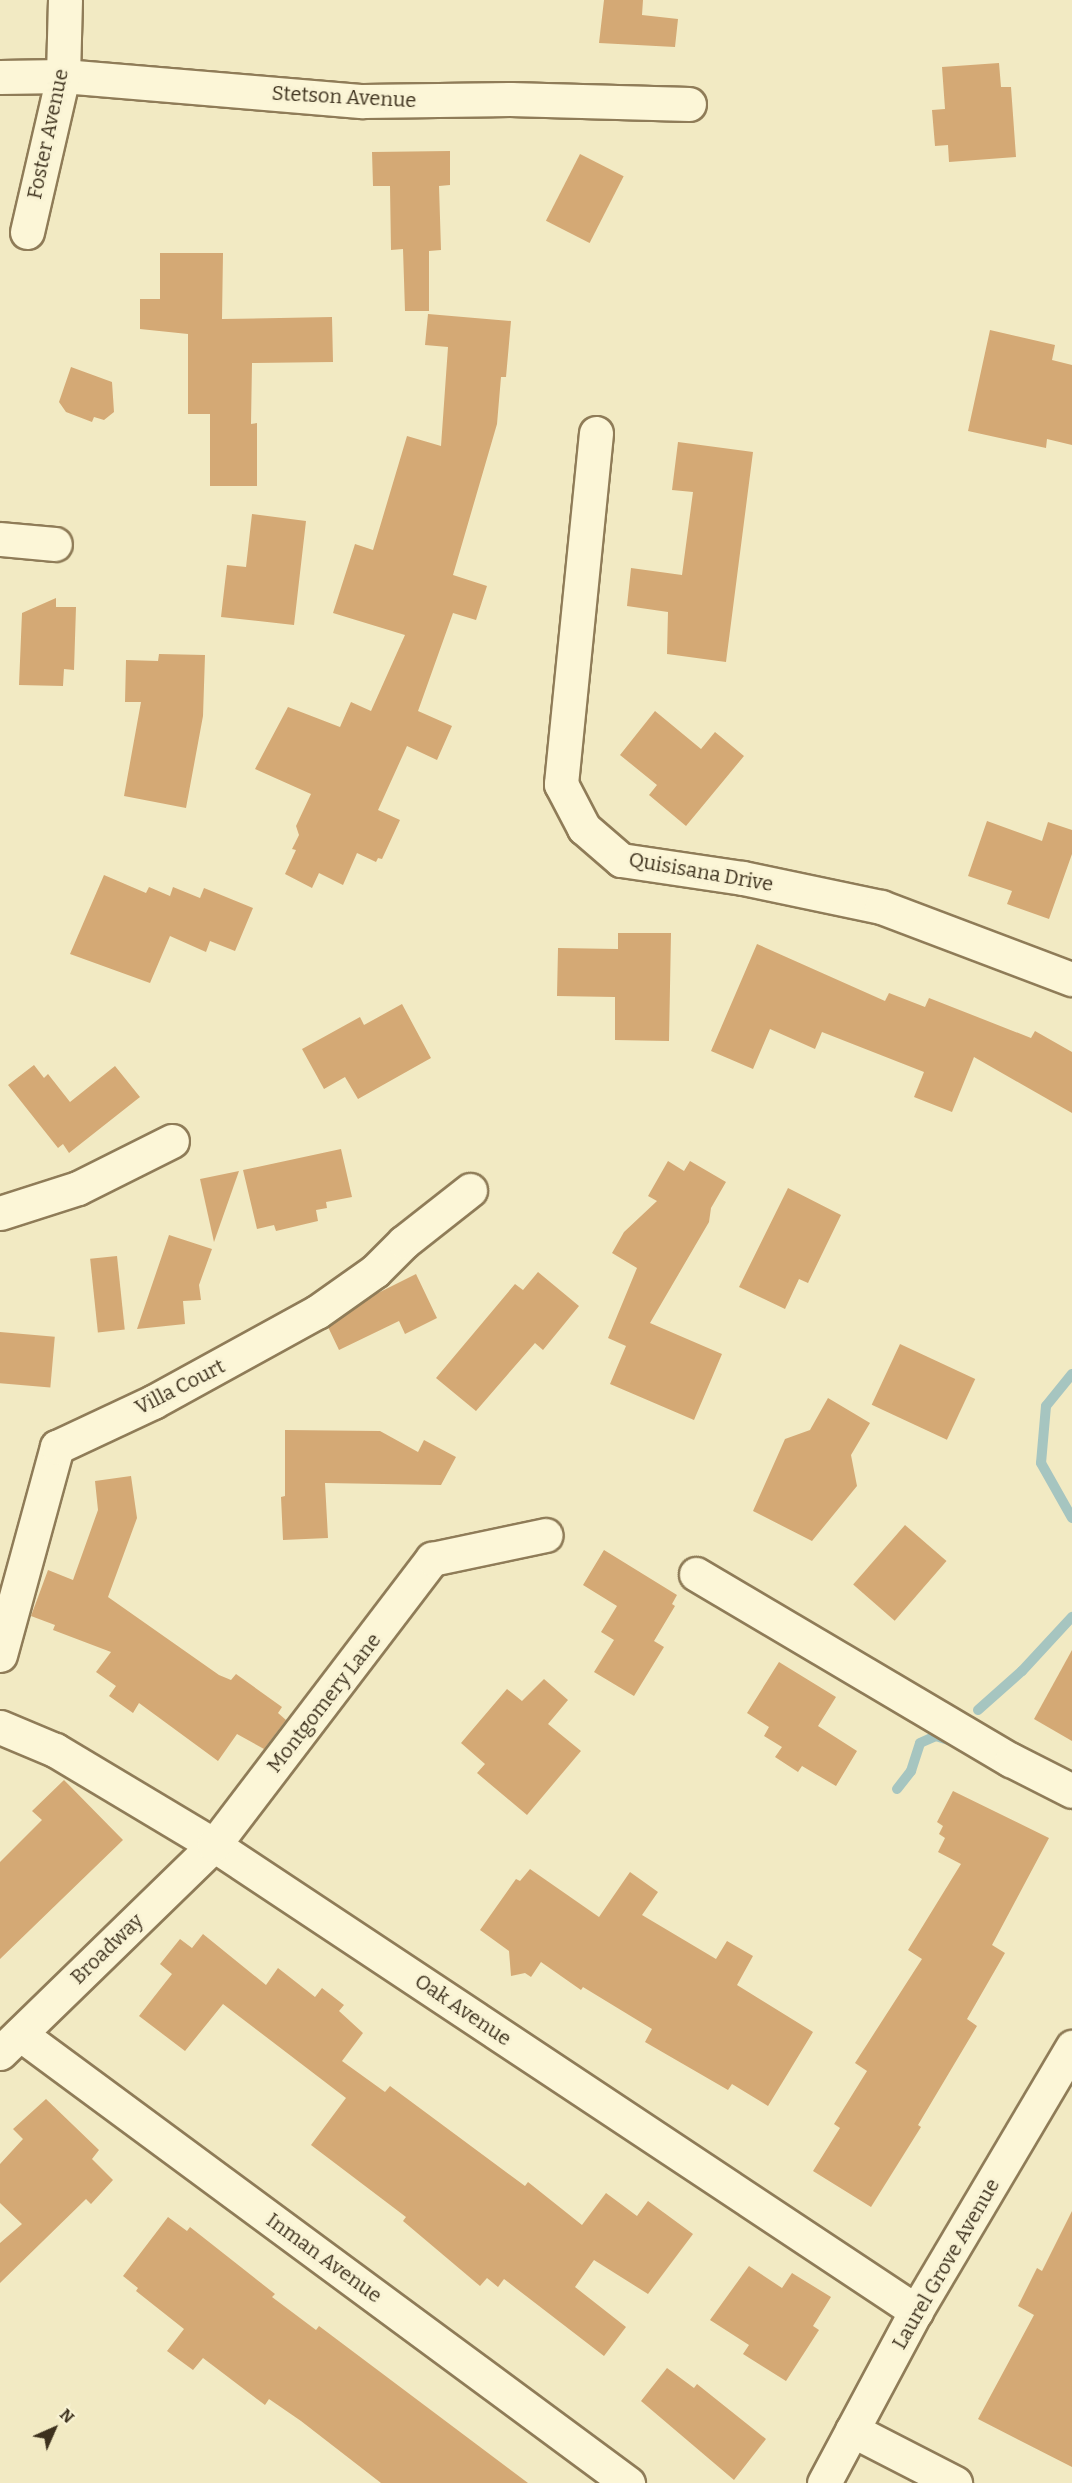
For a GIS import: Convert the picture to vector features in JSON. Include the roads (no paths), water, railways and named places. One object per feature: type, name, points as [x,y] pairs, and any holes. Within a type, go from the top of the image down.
[{"type":"street","name":"Foster Avenue","points":[[27,232],[63,76],[64,0]]},
{"type":"street","name":"Stetson Avenue","points":[[0,76],[63,76],[363,101],[510,99],[689,104]]},
{"type":"street","name":"Quisisana Drive","points":[[596,433],[561,784],[584,828],[621,860],[743,879],[881,907],[1072,979]]},
{"type":"street","points":[[0,539],[54,544]]},
{"type":"street","points":[[0,1213],[78,1188],[172,1141]]},
{"type":"street","name":"Villa Court","points":[[0,1655],[57,1447],[153,1402],[317,1312],[375,1271],[404,1242],[470,1190]]},
{"type":"street","name":"Montgomery Lane","points":[[214,1845],[432,1559],[546,1535]]},
{"type":"street","points":[[696,1574],[1011,1761],[1072,1791]]},
{"type":"street","name":"Oak Avenue","points":[[0,1727],[56,1750],[214,1845],[916,2311]]},
{"type":"street","name":"Broadway","points":[[10,2043],[214,1845]]},
{"type":"street","name":"Inman Avenue","points":[[10,2043],[628,2483]]},
{"type":"street","name":"Laurel Grove Avenue","points":[[824,2483],[916,2311],[1072,2047]]},
{"type":"street","points":[[852,2430],[955,2483]]},
{"type":"waterway","points":[[1072,1374],[1046,1406],[1041,1463],[1072,1518]]},
{"type":"waterway","points":[[978,1710],[1022,1671],[1072,1617]]},
{"type":"waterway","points":[[897,1789],[911,1771],[920,1743],[936,1736],[948,1740]]}]
